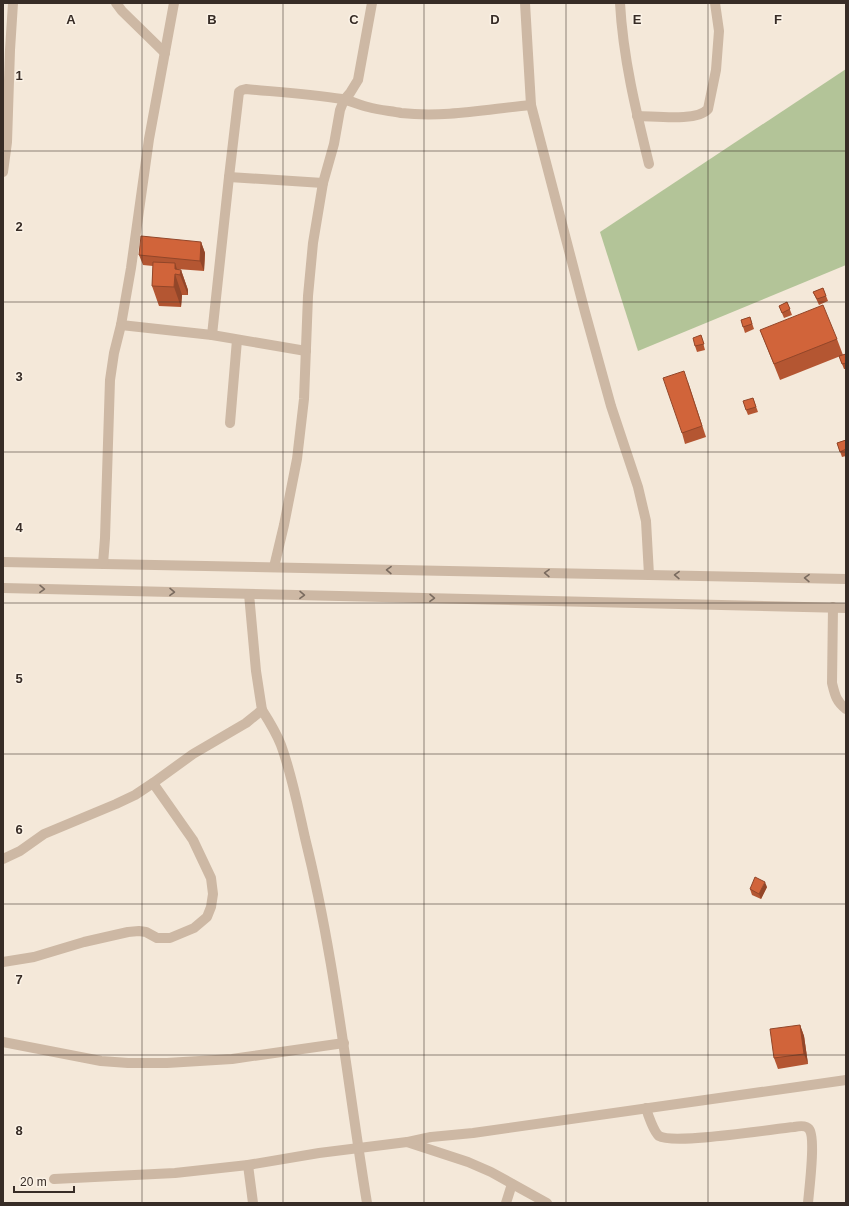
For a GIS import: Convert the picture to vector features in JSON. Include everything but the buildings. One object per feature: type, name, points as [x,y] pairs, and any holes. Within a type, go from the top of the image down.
[{"type":"street","points":[[3,172],[7,142],[13,3]]},
{"type":"street","points":[[116,3],[122,11],[165,53]]},
{"type":"street","points":[[104,564],[110,380],[131,268],[149,139],[174,3]]},
{"type":"street","points":[[274,567],[297,459],[304,399],[308,296],[313,243],[323,183],[334,144],[340,110],[344,100],[358,80],[372,3]]},
{"type":"street","points":[[525,3],[531,105],[611,406],[638,487],[646,521],[649,575]]},
{"type":"street","points":[[620,3],[632,93],[650,164]]},
{"type":"street","points":[[637,116],[692,117],[704,113],[708,109],[716,62],[719,31],[715,3]]},
{"type":"street","points":[[212,335],[228,177],[240,91],[246,89],[291,92],[344,100],[395,112],[441,115],[531,105]]},
{"type":"street","points":[[228,177],[323,183]]},
{"type":"street","points":[[121,324],[212,335],[306,352]]},
{"type":"street","points":[[230,423],[237,340]]},
{"type":"street","points":[[3,562],[846,579]]},
{"type":"street","points":[[3,588],[846,608]]},
{"type":"street","points":[[249,594],[256,671],[262,710],[281,744],[315,877],[344,1043],[358,1149],[367,1203]]},
{"type":"street","points":[[833,607],[832,683],[834,694],[839,703],[846,710]]},
{"type":"street","points":[[3,859],[20,851],[44,834],[116,804],[153,783],[192,754],[246,723],[262,710]]},
{"type":"street","points":[[3,962],[34,957],[78,944],[138,930],[146,932],[157,938],[170,938],[194,928],[207,917],[211,907],[213,894],[210,878],[192,840],[153,783]]},
{"type":"street","points":[[3,1042],[100,1061],[128,1063],[167,1063],[232,1059],[344,1043]]},
{"type":"street","points":[[54,1179],[174,1173],[248,1165],[319,1153],[358,1149],[432,1137],[480,1132],[846,1080]]},
{"type":"street","points":[[646,1108],[658,1135],[664,1138],[689,1139],[794,1127],[806,1127],[809,1129],[812,1137],[812,1165],[808,1203]]},
{"type":"street","points":[[407,1142],[468,1162],[491,1172],[548,1203]]},
{"type":"street","points":[[248,1165],[253,1203]]},
{"type":"street","points":[[506,1203],[512,1184]]},
{"type":"green space","points":[[846,69],[846,265],[638,351],[600,232]]}]
